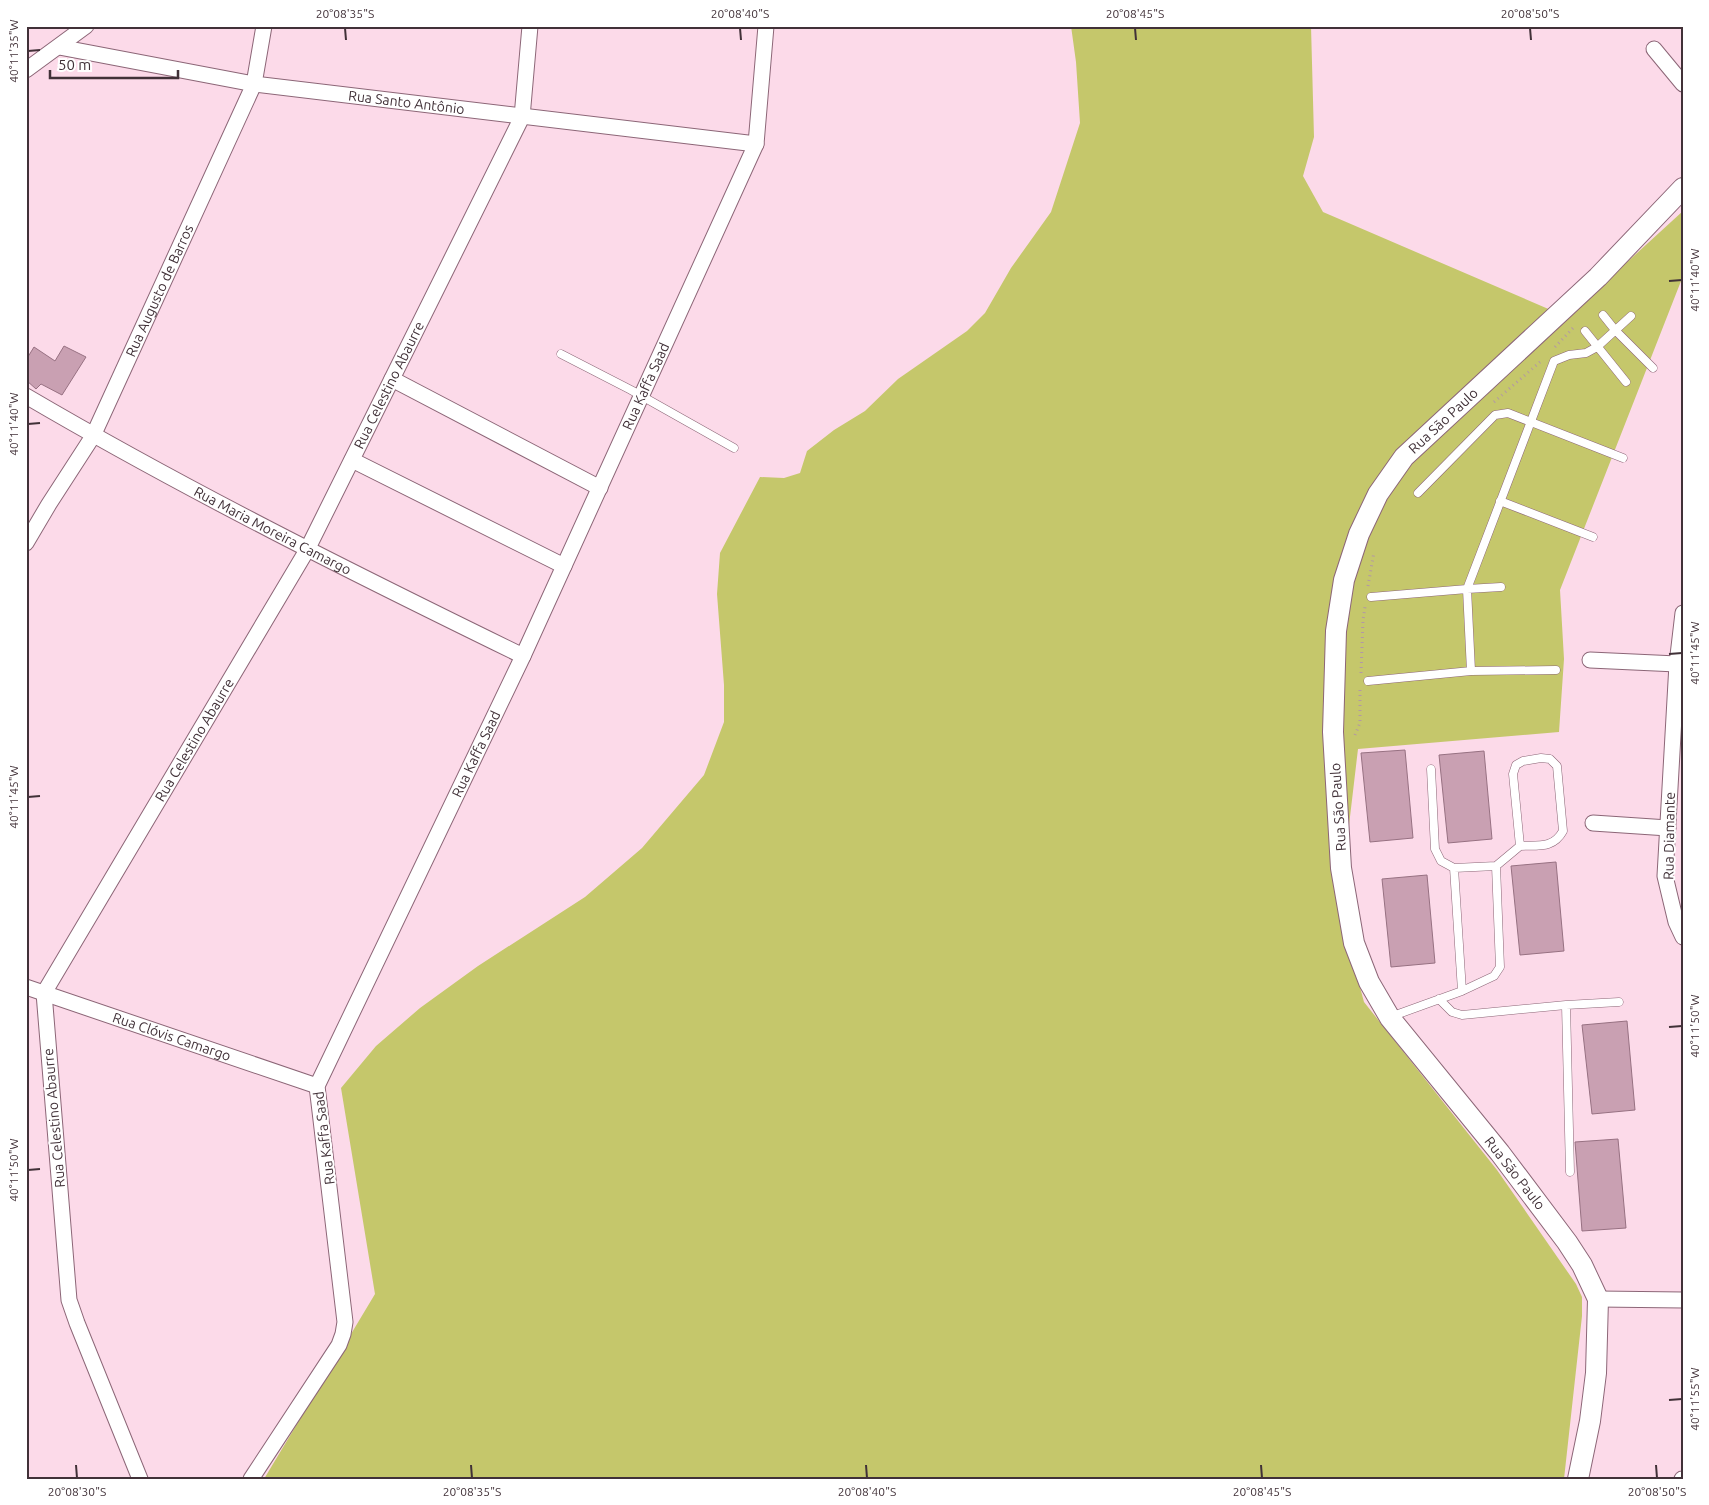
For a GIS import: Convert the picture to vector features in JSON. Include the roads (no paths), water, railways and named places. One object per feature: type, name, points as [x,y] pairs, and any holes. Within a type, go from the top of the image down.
[{"type":"street","points":[[26,70],[86,26]]},
{"type":"street","name":"Rua Augusto de Barros","points":[[26,543],[93,436],[254,84],[264,26]]},
{"type":"street","name":"Rua Celestino Abaurre","points":[[140,1479],[69,1300],[44,993],[307,550],[522,117],[530,26]]},
{"type":"street","name":"Rua Kaffa Saad","points":[[251,1479],[339,1345],[343,1334],[345,1322],[317,1086],[523,656],[756,144],[766,26]]},
{"type":"street","name":"Rua Santo Antônio","points":[[59,46],[254,84],[756,144]]},
{"type":"street","points":[[1654,49],[1683,84]]},
{"type":"street","name":"Rua São Paulo","points":[[1578,1479],[1590,1422],[1596,1373],[1598,1299],[1582,1265],[1567,1242],[1500,1153],[1390,1018],[1368,982],[1354,943],[1342,868],[1333,732],[1336,631],[1344,580],[1359,534],[1378,494],[1404,457],[1598,278],[1683,188]]},
{"type":"street","points":[[392,379],[600,488]]},
{"type":"street","name":"Rua Maria Moreira Camargo","points":[[26,396],[93,436],[307,550],[523,656]]},
{"type":"street","points":[[352,460],[564,566]]},
{"type":"street","name":"Rua Diamante","points":[[1683,613],[1676,664],[1666,876],[1676,922],[1683,937]]},
{"type":"street","points":[[1590,660],[1676,664]]},
{"type":"street","points":[[1593,823],[1668,828]]},
{"type":"street","name":"Rua Clóvis Camargo","points":[[26,987],[317,1086]]},
{"type":"street","points":[[1598,1299],[1683,1300]]},
{"type":"lane","points":[[1603,315],[1615,330],[1653,368]]},
{"type":"lane","points":[[1471,671],[1467,589],[1554,361],[1569,355],[1586,353],[1597,347],[1631,316]]},
{"type":"lane","points":[[1584,331],[1626,382]]},
{"type":"lane","points":[[561,354],[734,448]]},
{"type":"lane","points":[[1418,493],[1495,415],[1508,413],[1623,458]]},
{"type":"lane","points":[[1500,501],[1593,537]]},
{"type":"lane","points":[[1369,594],[1500,586]]},
{"type":"lane","points":[[1364,682],[1471,671],[1556,670]]},
{"type":"lane","points":[[1431,769],[1435,849],[1441,861],[1454,868],[1496,866],[1520,846],[1550,844],[1558,840],[1563,831],[1557,766],[1550,759],[1541,758],[1523,761],[1516,765],[1513,774],[1520,846]]},
{"type":"lane","points":[[1390,1018],[1462,991],[1494,976],[1500,967],[1496,866]]},
{"type":"lane","points":[[1454,868],[1462,991]]},
{"type":"lane","points":[[1438,999],[1452,1012],[1462,1015],[1619,1002]]},
{"type":"lane","points":[[1566,1005],[1570,1172]]}]
